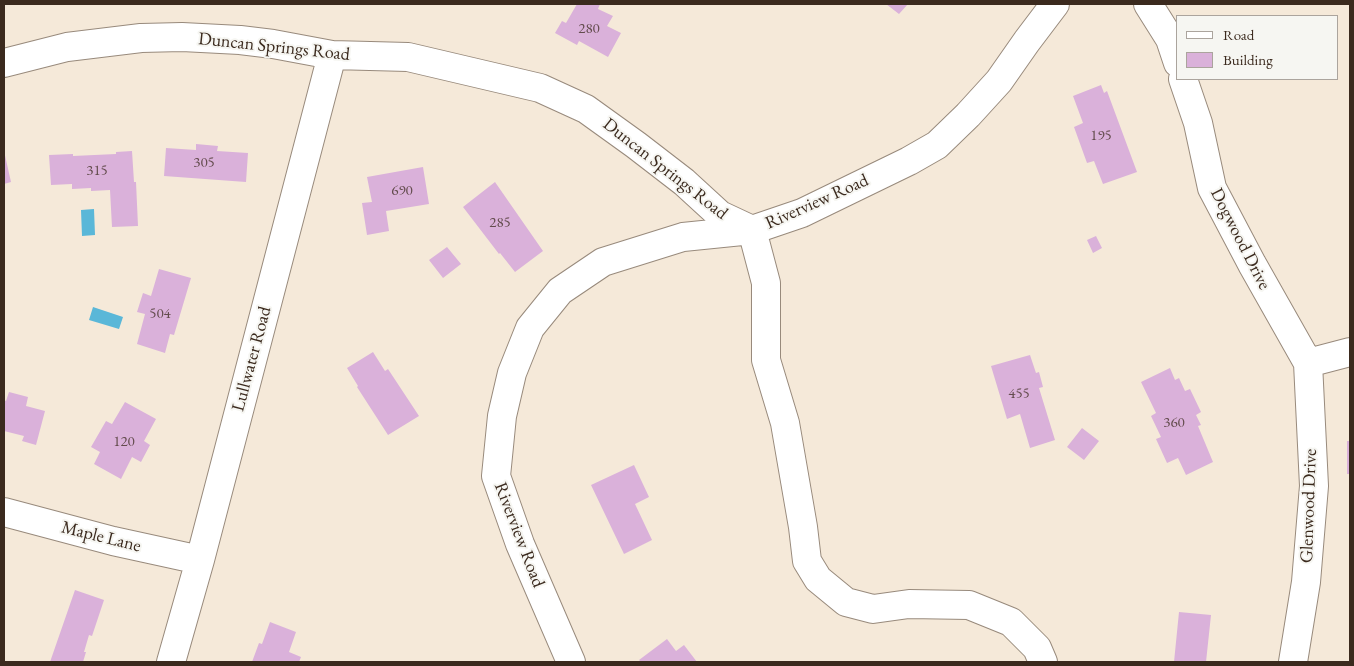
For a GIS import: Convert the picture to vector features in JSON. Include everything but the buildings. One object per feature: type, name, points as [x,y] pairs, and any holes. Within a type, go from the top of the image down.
[{"type":"street","name":"Riverview Road","points":[[571,662],[520,544],[496,476],[502,416],[512,373],[530,328],[560,291],[603,262],[683,237],[752,230],[802,213],[909,161],[937,145],[999,81],[1027,40],[1056,4]]},
{"type":"street","points":[[1148,4],[1170,39],[1176,57]]},
{"type":"street","name":"Duncan Springs Road","points":[[4,63],[67,47],[140,38],[182,37],[265,43],[332,56],[408,57],[540,88],[586,109],[684,182],[720,215],[752,230]]},
{"type":"street","name":"Lullwater Road","points":[[171,662],[200,560],[332,56]]},
{"type":"street","name":"Dogwood Drive","points":[[1183,80],[1198,123],[1212,188],[1308,363]]},
{"type":"street","points":[[752,230],[766,283],[766,360],[784,422],[803,527],[807,562],[818,579],[846,602],[873,609],[909,604],[969,605],[1011,622],[1037,648],[1043,662]]},
{"type":"street","points":[[1308,363],[1350,352]]},
{"type":"street","name":"Glenwood Drive","points":[[1293,662],[1306,582],[1314,486],[1308,363]]},
{"type":"street","name":"Maple Lane","points":[[4,512],[113,541],[200,560]]},
{"type":"water","points":[[94,209],[95,235],[82,236],[81,210]]},
{"type":"water","points":[[93,307],[123,317],[119,329],[89,320]]}]
